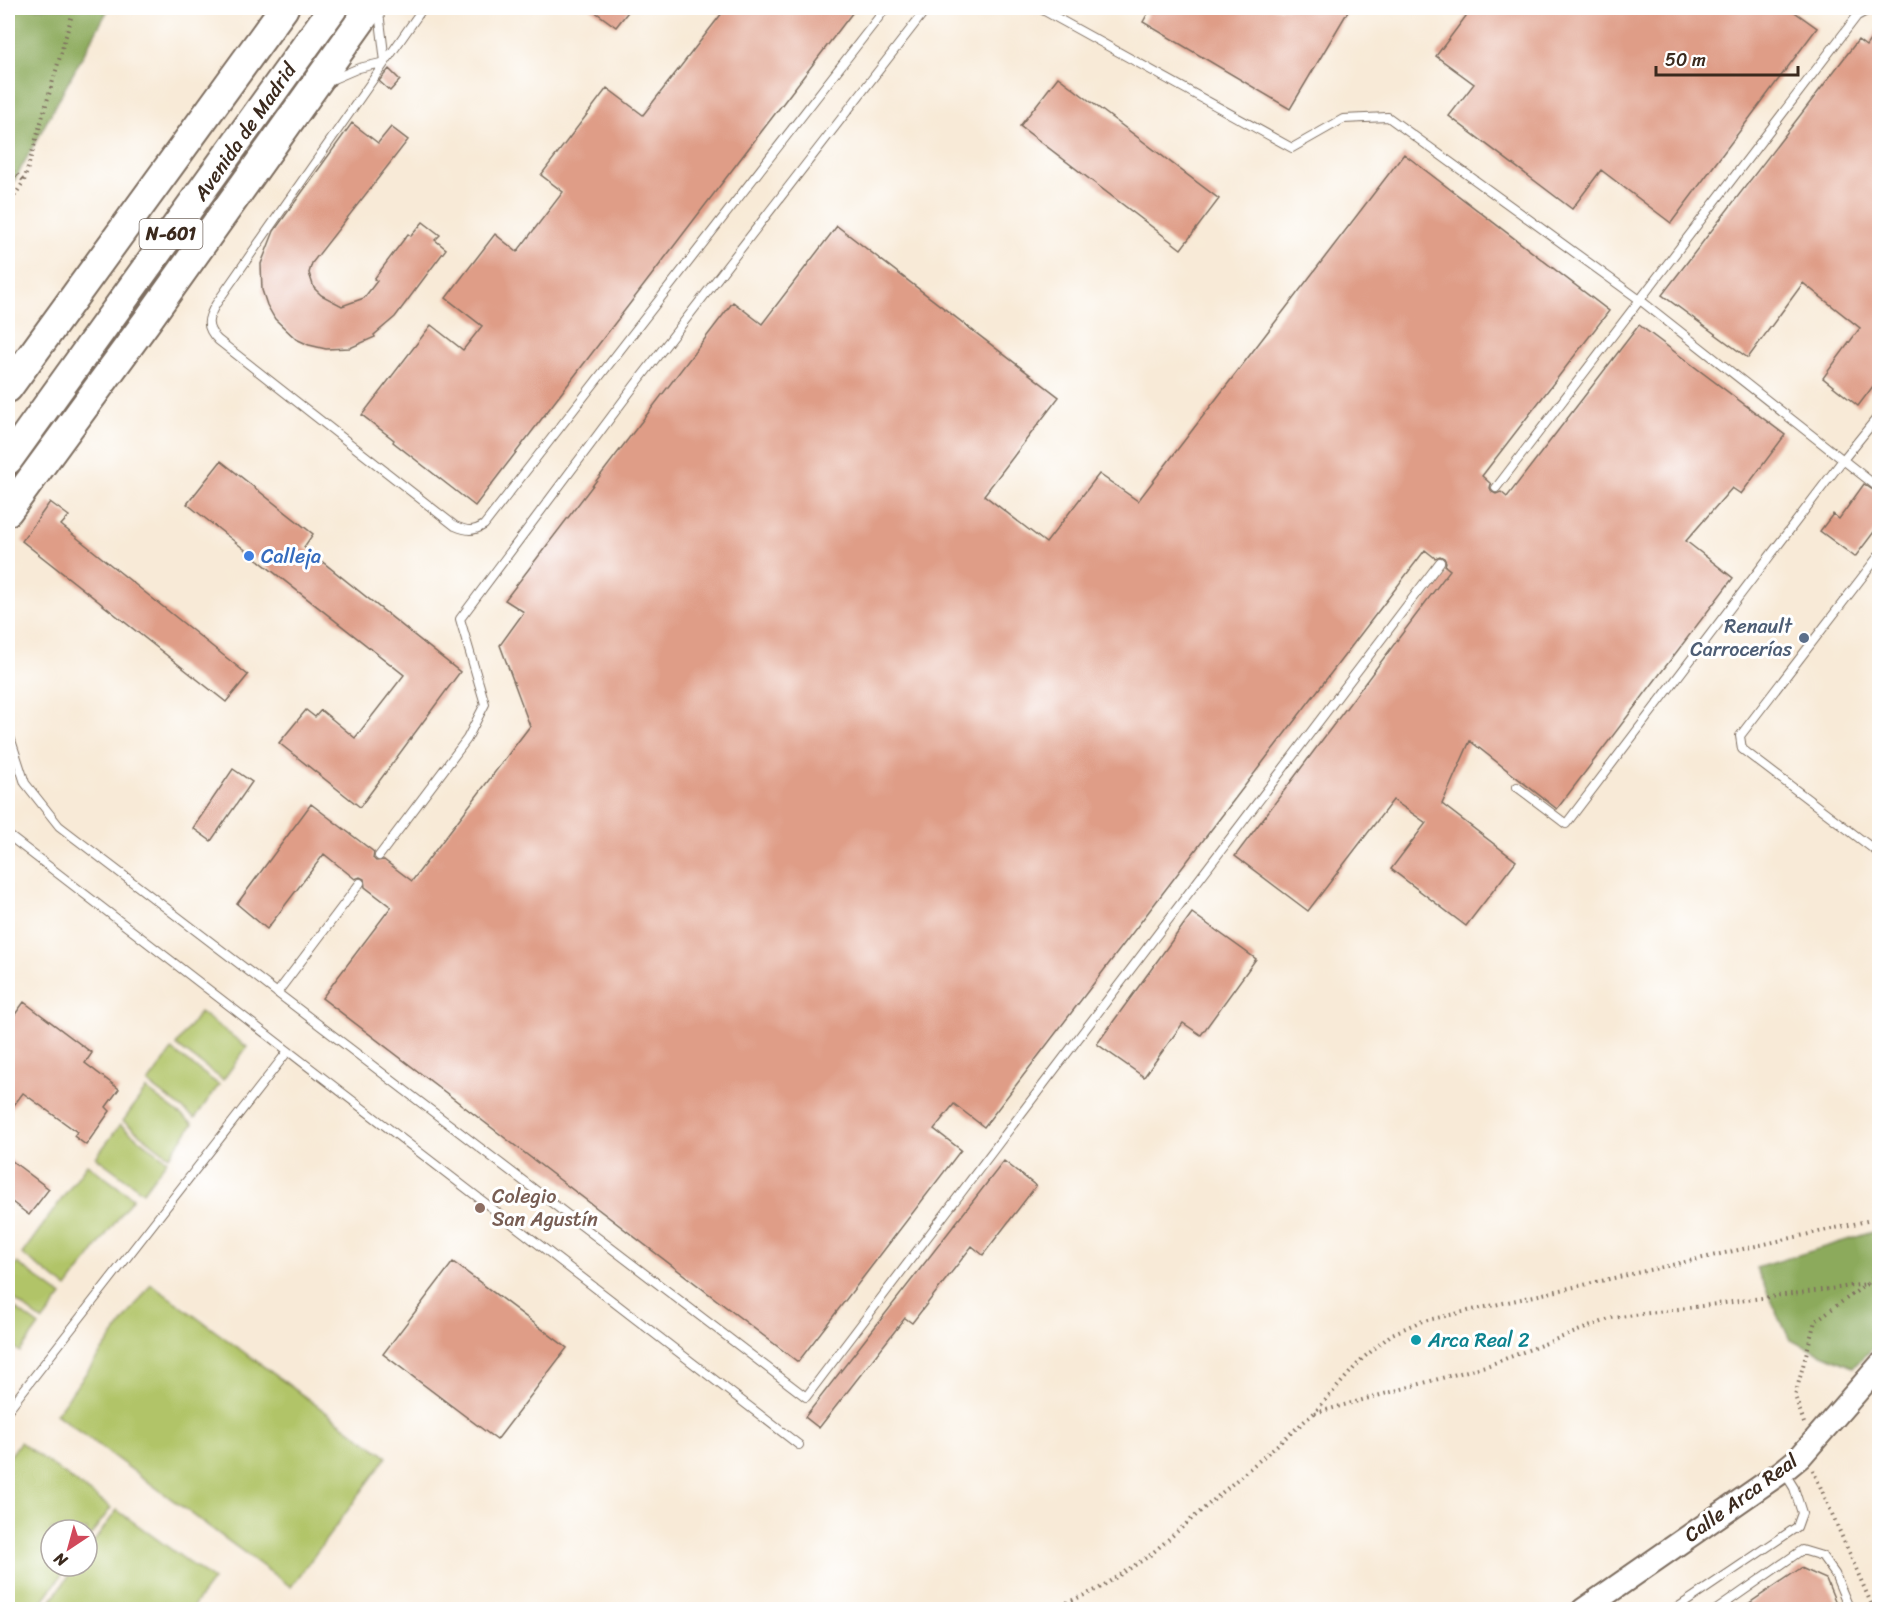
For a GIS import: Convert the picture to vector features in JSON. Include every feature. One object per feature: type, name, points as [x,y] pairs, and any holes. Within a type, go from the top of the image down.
[{"type":"highway","points":[[204,116],[275,8]]},
{"type":"highway","name":"Avenida de Madrid","points":[[8,388],[284,8]]},
{"type":"highway","name":"Avenida de Madrid","points":[[8,460],[333,8]]},
{"type":"highway","points":[[8,511],[147,321],[370,8]]},
{"type":"street","name":"Calle Arca Real","points":[[1583,1610],[1798,1457],[1880,1365]]},
{"type":"lane","points":[[379,8],[385,62]]},
{"type":"lane","points":[[423,8],[216,304],[209,315],[209,323],[211,333],[218,340],[396,482],[455,526],[475,531],[484,525],[886,8]]},
{"type":"lane","points":[[379,856],[467,739],[485,704],[460,619],[635,385],[927,8]]},
{"type":"lane","points":[[1039,8],[1292,148],[1343,119],[1388,117],[1640,300],[1880,489]]},
{"type":"lane","points":[[1496,488],[1857,16],[1872,8]]},
{"type":"lane","points":[[313,88],[359,68],[385,62]]},
{"type":"lane","points":[[1517,787],[1566,824],[1842,460],[1880,414]]},
{"type":"lane","points":[[1880,554],[1740,736],[1742,749],[1880,854]]},
{"type":"lane","points":[[8,731],[26,783],[59,826],[806,1397],[1440,562]]},
{"type":"lane","points":[[8,835],[799,1445]]},
{"type":"lane","points":[[277,993],[360,883]]},
{"type":"lane","points":[[8,1410],[288,1051]]},
{"type":"lane","points":[[1674,1610],[1797,1527],[1802,1513],[1794,1488],[1798,1457]]},
{"type":"lane","points":[[1716,1610],[1802,1550],[1822,1556],[1835,1574],[1850,1610]]},
{"type":"path","points":[[8,206],[24,181],[74,8]]},
{"type":"path","points":[[8,167],[24,181]]},
{"type":"path","points":[[1050,1610],[1098,1589],[1149,1556],[1314,1413],[1362,1359],[1392,1334],[1419,1322],[1880,1218]]},
{"type":"path","points":[[1874,1610],[1815,1472],[1798,1457],[1795,1396],[1815,1321],[1880,1272]]},
{"type":"path","points":[[1314,1413],[1489,1365],[1612,1318],[1867,1284]]},
{"type":"green space","points":[[8,8],[109,8],[8,192]]},
{"type":"green space","points":[[200,1012],[247,1047],[223,1080],[176,1045]]},
{"type":"green space","points":[[172,1050],[219,1085],[195,1118],[148,1083]]},
{"type":"green space","points":[[146,1089],[193,1124],[169,1156],[123,1121]]},
{"type":"green space","points":[[120,1125],[167,1160],[143,1192],[96,1157]]},
{"type":"green space","points":[[87,1164],[133,1198],[67,1288],[22,1254]]},
{"type":"green space","points":[[1879,1230],[1879,1343],[1853,1367],[1790,1340],[1756,1268]]},
{"type":"green space","points":[[17,1263],[62,1296],[43,1321],[8,1295],[8,1275]]},
{"type":"green space","points":[[151,1284],[387,1457],[291,1587],[56,1414]]},
{"type":"green space","points":[[8,1303],[39,1326],[20,1352],[8,1342]]},
{"type":"green space","points":[[20,1442],[111,1508],[99,1524],[99,1518],[39,1518],[39,1578],[59,1578],[37,1609],[8,1609],[8,1459]]},
{"type":"green space","points":[[117,1510],[213,1580],[191,1609],[45,1609],[67,1578],[99,1578],[99,1535]]},
{"type":"building","points":[[590,8],[631,8],[616,27]]},
{"type":"building","points":[[726,8],[856,8],[475,506],[362,415],[431,325],[463,350],[482,326],[446,298],[495,234],[517,252],[563,192],[541,175],[607,88],[643,115]]},
{"type":"building","points":[[1151,8],[1350,8],[1290,109],[1143,22]]},
{"type":"building","points":[[1472,8],[1789,8],[1817,28],[1671,223],[1601,170],[1572,209],[1449,116],[1474,84],[1436,56]]},
{"type":"building","points":[[1880,26],[1880,377],[1858,406],[1823,378],[1860,328],[1803,283],[1748,358],[1662,295],[1858,40],[1866,46]]},
{"type":"building","points":[[389,69],[400,80],[390,91],[379,81]]},
{"type":"building","points":[[1058,77],[1219,199],[1181,249],[1020,126]]},
{"type":"building","points":[[352,123],[378,143],[391,127],[408,140],[312,263],[309,273],[314,288],[321,295],[342,306],[364,298],[377,281],[374,279],[408,234],[411,236],[423,222],[440,235],[435,240],[446,249],[395,317],[374,335],[375,337],[350,348],[326,349],[296,339],[275,319],[262,290],[261,264],[274,231]]},
{"type":"building","points":[[1404,154],[1609,311],[1482,476],[1491,484],[1492,492],[1496,494],[1501,492],[1507,497],[1639,325],[1785,435],[1741,494],[1732,488],[1686,541],[1733,578],[1557,809],[1470,741],[1442,804],[1516,861],[1466,926],[1391,869],[1426,823],[1393,800],[1308,911],[1235,856],[1450,570],[1445,566],[1444,558],[1440,556],[1435,558],[1425,550],[984,1127],[954,1104],[934,1129],[961,1150],[798,1362],[322,998],[391,907],[365,887],[364,879],[360,877],[355,879],[324,854],[267,929],[237,904],[311,804],[374,852],[373,858],[376,861],[384,860],[412,881],[530,726],[500,645],[524,612],[505,600],[733,302],[762,324],[837,226],[1059,397],[984,495],[1046,543],[1099,474],[1138,501]]},
{"type":"building","points":[[221,461],[313,534],[304,547],[460,672],[360,807],[279,743],[306,710],[315,717],[321,710],[355,738],[404,675],[187,504]]},
{"type":"building","points":[[1864,484],[1880,495],[1880,524],[1855,557],[1820,531],[1833,514],[1839,519]]},
{"type":"building","points":[[50,502],[69,516],[61,525],[248,675],[226,702],[22,541]]},
{"type":"building","points":[[233,769],[252,782],[211,841],[193,828]]},
{"type":"building","points":[[1192,913],[1256,959],[1201,1035],[1183,1023],[1144,1077],[1097,1044]]},
{"type":"building","points":[[24,1002],[92,1053],[85,1063],[119,1089],[106,1107],[110,1111],[86,1145],[74,1136],[77,1132],[23,1093],[8,1113],[8,1024]]},
{"type":"building","points":[[8,1158],[49,1189],[29,1215],[8,1199]]},
{"type":"building","points":[[1004,1161],[1036,1186],[983,1255],[972,1246],[912,1323],[905,1318],[819,1428],[805,1417]]},
{"type":"building","points":[[453,1262],[567,1348],[497,1440],[383,1354]]},
{"type":"building","points":[[1801,1568],[1826,1579],[1839,1610],[1739,1610]]},
{"type":"place","name":"Calleja","points":[[249,556]]},
{"type":"place","name":"Renault Carrocerías","points":[[1804,638]]},
{"type":"place","name":"Colegio San Agustín","points":[[480,1208]]},
{"type":"place","name":"Arca Real 2","points":[[1416,1340]]}]
